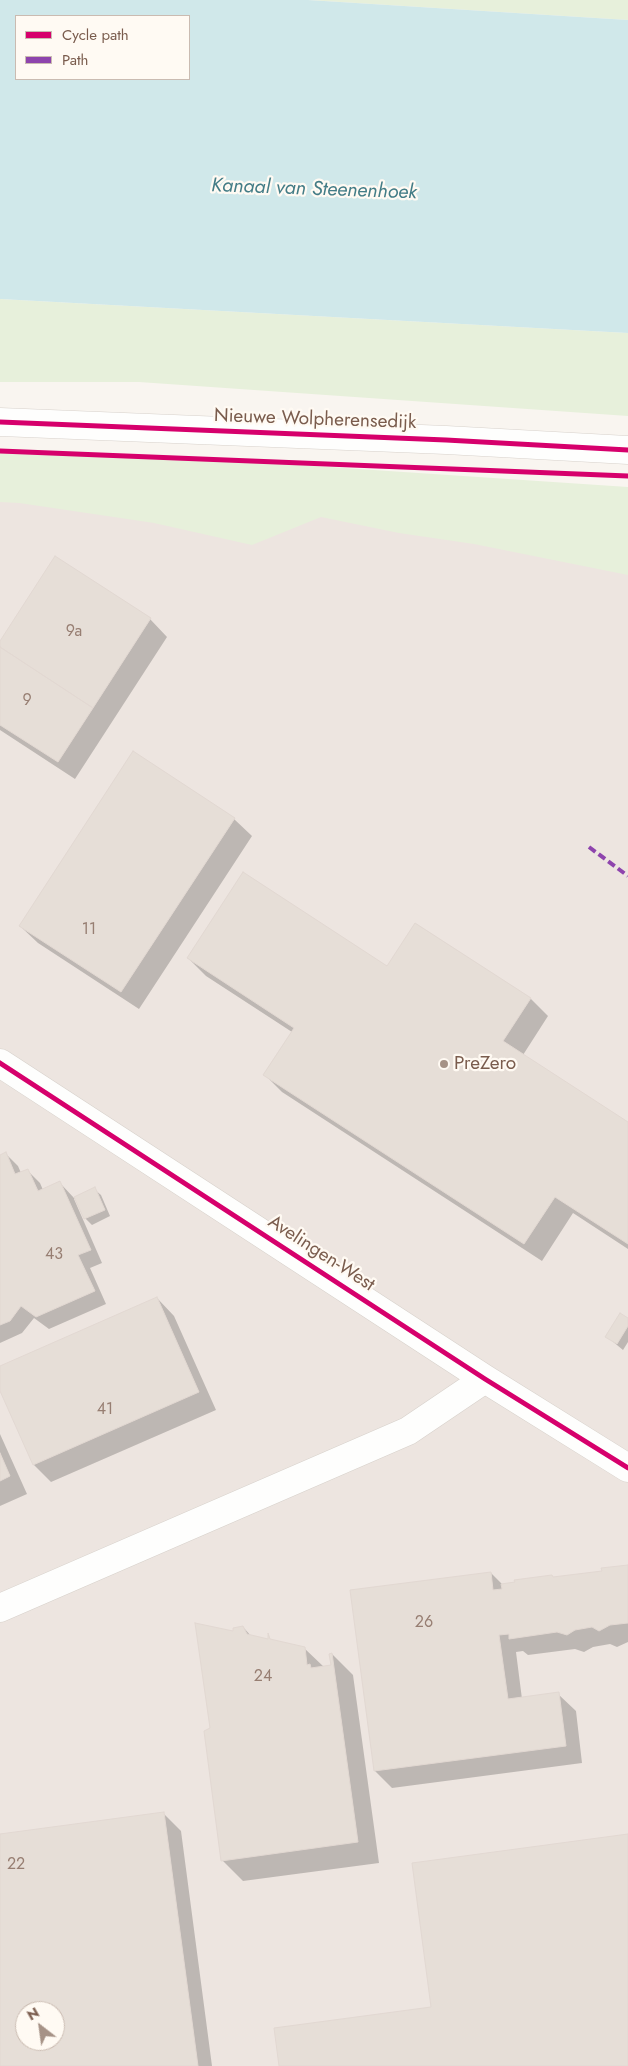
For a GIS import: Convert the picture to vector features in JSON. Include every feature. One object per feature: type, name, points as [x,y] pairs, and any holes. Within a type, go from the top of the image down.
[{"type":"street","name":"Nieuwe Wolpherensedijk","points":[[0,422],[446,440],[628,450]]},
{"type":"street","name":"Avelingen-West","points":[[0,1063],[485,1379],[628,1468]]},
{"type":"street","points":[[0,1608],[408,1431],[485,1379]]},
{"type":"shaded area","points":[[0,483],[628,500],[628,2066],[0,2066]]},
{"type":"green space","points":[[308,0],[628,0],[628,20]]},
{"type":"green space","points":[[0,299],[628,333],[628,416],[139,382],[0,382]]},
{"type":"green space","points":[[0,453],[269,463],[628,487],[628,575],[474,544],[399,533],[321,517],[252,545],[154,523],[19,503],[0,502]]},
{"type":"water","name":"Kanaal van Steenenhoek","points":[[0,0],[308,0],[628,20],[628,333],[0,299]]},
{"type":"building","points":[[55,556],[151,618],[93,708],[0,647],[0,641]]},
{"type":"building","points":[[0,647],[93,708],[58,762],[0,725]]},
{"type":"building","points":[[133,751],[235,818],[121,992],[19,926]]},
{"type":"building","points":[[243,872],[387,966],[415,923],[531,998],[503,1041],[628,1122],[628,1244],[555,1197],[524,1244],[263,1075],[294,1028],[187,958]]},
{"type":"building","points":[[6,1152],[15,1174],[28,1169],[38,1191],[60,1181],[91,1250],[78,1255],[95,1291],[36,1317],[21,1306],[10,1321],[0,1325],[0,1155]]},
{"type":"building","points":[[95,1187],[105,1210],[84,1219],[74,1197]]},
{"type":"building","points":[[157,1297],[199,1392],[33,1465],[0,1391],[0,1366]]},
{"type":"building","points":[[620,1313],[628,1318],[628,1326],[617,1344],[605,1337]]},
{"type":"building","points":[[0,1453],[10,1476],[0,1481]]},
{"type":"building","points":[[628,1565],[628,1623],[610,1625],[599,1631],[592,1627],[575,1630],[567,1635],[557,1632],[509,1639],[509,1634],[499,1635],[508,1699],[559,1692],[566,1746],[374,1771],[350,1590],[491,1572],[493,1590],[502,1589],[501,1584],[515,1582],[514,1580],[602,1571],[601,1568]]},
{"type":"building","points":[[195,1623],[233,1631],[233,1628],[243,1626],[247,1634],[268,1639],[268,1633],[270,1639],[305,1647],[307,1665],[310,1664],[311,1668],[331,1665],[329,1654],[332,1653],[358,1842],[221,1861],[204,1731],[210,1728]]},
{"type":"building","points":[[164,1812],[198,2066],[0,2066],[0,1834]]},
{"type":"building","points":[[628,1834],[628,2066],[279,2066],[274,2028],[431,2007],[412,1863]]},
{"type":"marked path","points":[[589,847],[628,876]]},
{"type":"cycle path","points":[[0,422],[446,440],[628,450]]},
{"type":"cycle path","points":[[0,451],[628,476]]},
{"type":"cycle path","points":[[0,1063],[485,1379],[628,1468]]},
{"type":"place","name":"PreZero","points":[[444,1064]]}]
